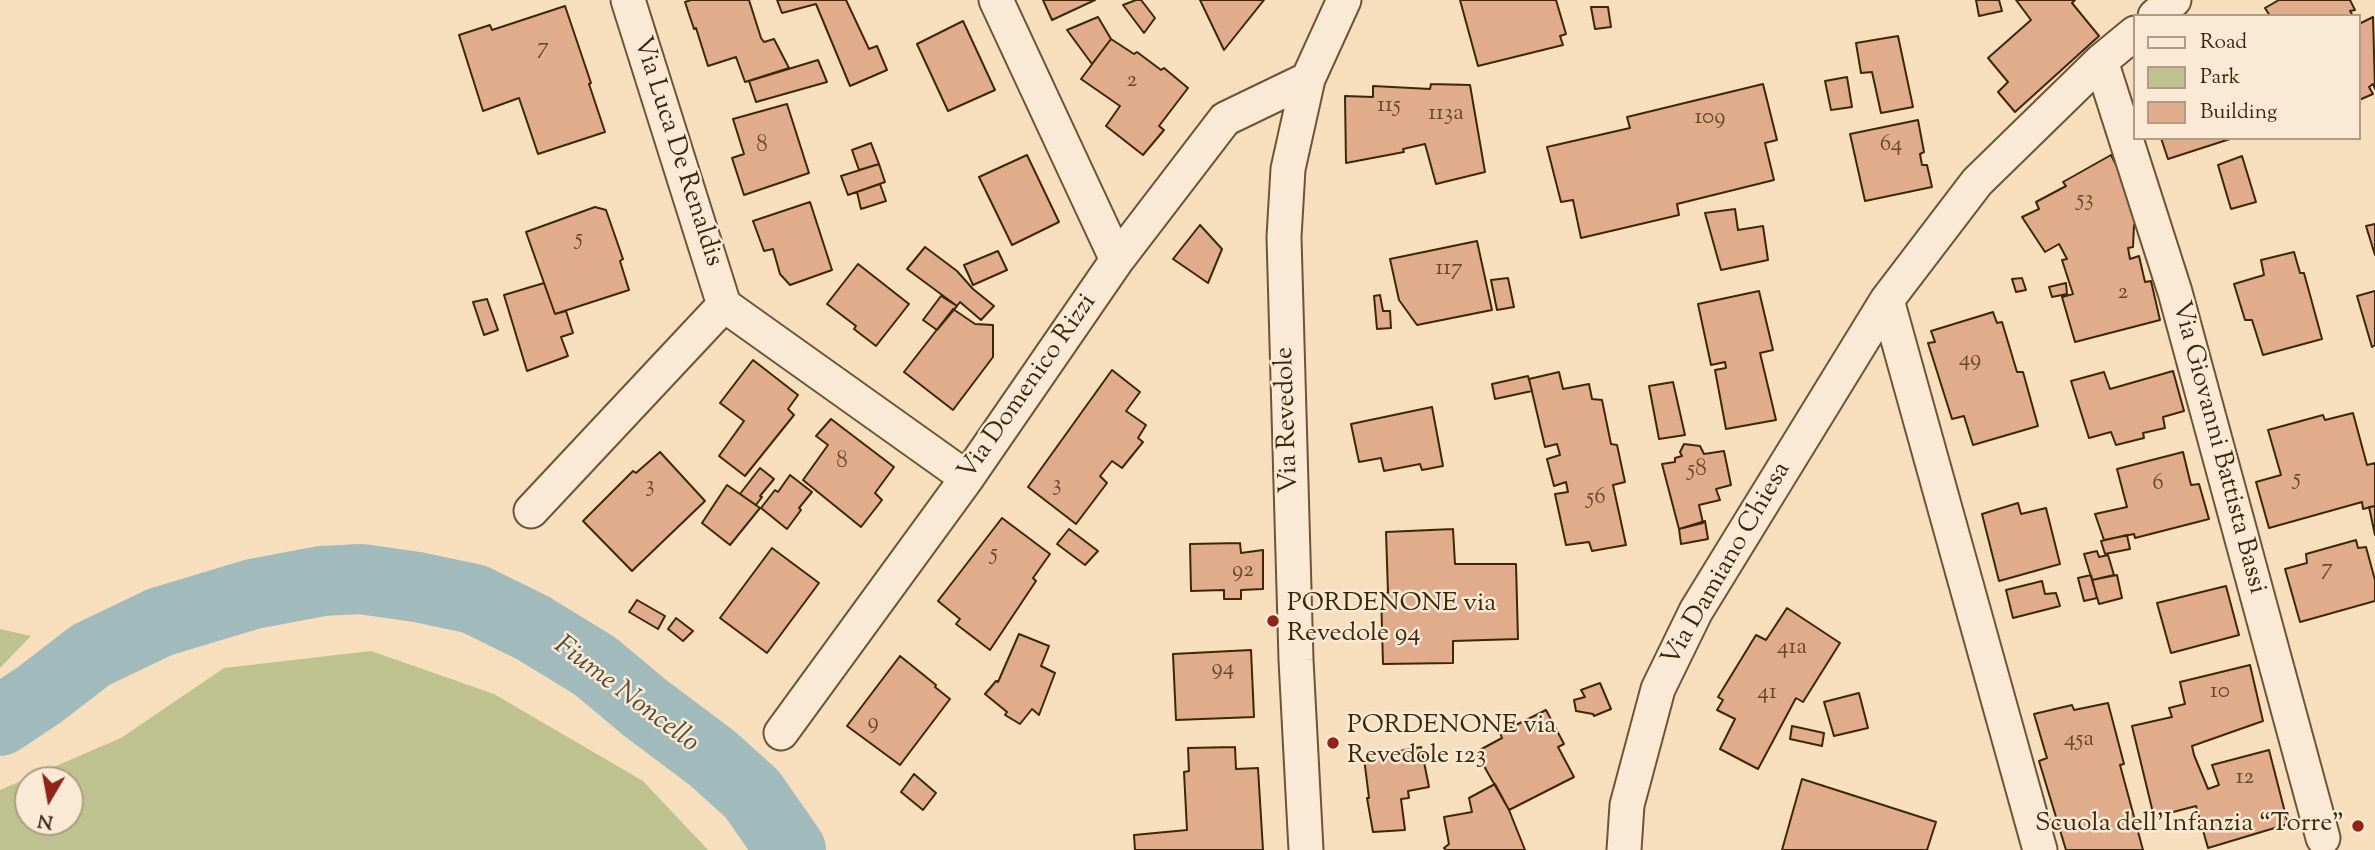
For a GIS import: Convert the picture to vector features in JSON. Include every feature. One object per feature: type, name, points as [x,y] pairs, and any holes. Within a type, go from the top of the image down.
[{"type":"street","name":"Via Luca De Renaldis","points":[[628,0],[724,304]]},
{"type":"street","points":[[996,0],[1117,261]]},
{"type":"street","name":"Via Revedole","points":[[1306,850],[1296,646],[1284,237],[1287,169],[1308,79],[1344,0]]},
{"type":"street","points":[[2157,14],[2174,0]]},
{"type":"street","name":"Via Damiano Chiesa","points":[[1624,850],[1627,805],[1658,689],[1696,611],[1887,300],[1978,182],[2101,61],[2134,34]]},
{"type":"street","name":"Via Giovanni Battista Bassi","points":[[2101,61],[2175,292],[2323,838]]},
{"type":"street","name":"Via Domenico Rizzi","points":[[781,733],[968,478],[1117,261],[1224,119],[1308,79]]},
{"type":"street","points":[[1887,300],[2040,850]]},
{"type":"street","points":[[531,511],[724,304],[968,478]]},
{"type":"green space","points":[[0,629],[31,636],[0,668]]},
{"type":"green space","points":[[371,651],[494,694],[643,781],[708,850],[0,850],[0,790],[14,784],[14,836],[84,836],[84,766],[56,766],[121,738],[224,668]]},
{"type":"building","points":[[749,0],[761,38],[764,42],[774,39],[789,68],[745,82],[736,57],[708,66],[685,2]]},
{"type":"building","points":[[777,0],[846,0],[869,49],[877,46],[887,70],[850,86],[816,4],[782,13]]},
{"type":"building","points":[[1043,0],[1095,0],[1052,20]]},
{"type":"building","points":[[1141,0],[1155,18],[1144,33],[1123,5]]},
{"type":"building","points":[[1200,0],[1264,0],[1224,50]]},
{"type":"building","points":[[1460,0],[1556,0],[1566,34],[1560,36],[1563,45],[1478,66]]},
{"type":"building","points":[[1976,0],[1999,0],[2002,11],[1979,16]]},
{"type":"building","points":[[2016,0],[2075,0],[2072,3],[2099,36],[2015,112],[1998,92],[2008,82],[1988,58],[2031,20]]},
{"type":"building","points":[[2279,0],[2350,0],[2355,10],[2350,11],[2352,14],[2269,14],[2265,8]]},
{"type":"building","points":[[565,6],[605,132],[538,154],[519,98],[483,111],[459,35],[490,25],[492,30]]},
{"type":"building","points":[[1591,7],[1608,7],[1611,27],[1595,29]]},
{"type":"building","points":[[1098,17],[1111,39],[1092,64],[1067,30]]},
{"type":"building","points":[[2373,17],[2375,89],[2373,84],[2369,87],[2373,94],[2361,99],[2361,23]]},
{"type":"building","points":[[963,21],[995,90],[948,111],[917,44]]},
{"type":"building","points":[[1898,36],[1913,107],[1881,113],[1872,72],[1861,73],[1856,43]]},
{"type":"building","points":[[1111,39],[1134,54],[1137,52],[1161,70],[1164,68],[1188,88],[1159,126],[1164,130],[1143,155],[1106,126],[1120,106],[1081,79]]},
{"type":"building","points":[[818,60],[827,82],[756,102],[749,81]]},
{"type":"building","points":[[1847,77],[1852,107],[1831,110],[1825,81]]},
{"type":"building","points":[[1431,84],[1470,85],[1485,172],[1436,184],[1425,144],[1403,149],[1404,152],[1346,163],[1345,96],[1373,97],[1373,86],[1430,89]]},
{"type":"building","points":[[1763,84],[1777,140],[1765,143],[1774,180],[1677,204],[1679,215],[1581,238],[1573,200],[1561,202],[1547,147],[1630,128],[1627,117]]},
{"type":"building","points":[[787,104],[809,173],[744,195],[732,158],[744,154],[733,119]]},
{"type":"building","points":[[1918,120],[1924,152],[1920,154],[1922,165],[1927,165],[1932,187],[1865,201],[1850,134]]},
{"type":"building","points":[[2162,140],[2227,140],[2168,159]]},
{"type":"building","points":[[871,143],[879,164],[859,170],[852,150]]},
{"type":"building","points":[[1027,155],[1059,222],[1012,245],[979,177]]},
{"type":"building","points":[[2111,155],[2144,219],[2134,225],[2133,247],[2128,248],[2130,259],[2139,256],[2145,282],[2151,281],[2160,320],[2075,342],[2062,297],[2073,294],[2062,260],[2067,259],[2059,244],[2045,252],[2022,217],[2039,209],[2036,202],[2066,186],[2063,182]]},
{"type":"building","points":[[2242,156],[2256,202],[2231,209],[2218,165]]},
{"type":"building","points":[[879,164],[885,182],[848,195],[841,176]]},
{"type":"building","points":[[880,184],[886,201],[861,209],[857,192]]},
{"type":"building","points":[[810,202],[832,270],[790,285],[780,274],[773,249],[764,251],[753,221]]},
{"type":"building","points":[[595,207],[606,210],[623,259],[620,261],[629,290],[555,314],[526,232]]},
{"type":"building","points":[[1735,209],[1738,230],[1763,226],[1768,260],[1721,270],[1705,213]]},
{"type":"building","points":[[2375,224],[2375,255],[2366,226]]},
{"type":"building","points":[[1200,225],[1222,249],[1208,283],[1173,259]]},
{"type":"building","points":[[1477,241],[1492,310],[1417,325],[1399,300],[1390,259]]},
{"type":"building","points":[[925,247],[957,271],[994,306],[981,320],[960,302],[957,306],[907,269]]},
{"type":"building","points":[[998,251],[1007,270],[973,285],[964,265]]},
{"type":"building","points":[[2294,252],[2300,273],[2304,273],[2322,339],[2263,355],[2252,320],[2245,320],[2234,284],[2264,275],[2261,260]]},
{"type":"building","points":[[858,264],[909,304],[876,346],[854,329],[856,326],[827,304]]},
{"type":"building","points":[[1508,278],[1514,307],[1497,310],[1491,280]]},
{"type":"building","points":[[2022,278],[2026,290],[2016,292],[2012,279]]},
{"type":"building","points":[[544,283],[555,314],[566,311],[573,333],[561,337],[568,356],[527,371],[504,295]]},
{"type":"building","points":[[2066,283],[2067,294],[2052,297],[2049,287]]},
{"type":"building","points":[[1759,291],[1773,350],[1760,353],[1776,420],[1726,429],[1715,370],[1726,368],[1725,362],[1711,365],[1698,304]]},
{"type":"building","points":[[2375,291],[2375,345],[2372,347],[2357,296]]},
{"type":"building","points":[[1380,295],[1383,311],[1390,311],[1391,328],[1377,329],[1374,296]]},
{"type":"building","points":[[941,296],[957,306],[937,330],[923,320]]},
{"type":"building","points":[[487,299],[498,330],[484,335],[473,302]]},
{"type":"building","points":[[953,309],[975,324],[993,325],[993,357],[953,410],[904,372]]},
{"type":"building","points":[[1993,312],[1997,323],[2002,322],[2017,372],[2023,372],[2038,426],[1973,445],[1964,416],[1952,419],[1928,343],[1935,342],[1931,331]]},
{"type":"building","points":[[753,360],[798,395],[788,409],[794,415],[745,476],[719,456],[744,421],[720,403]]},
{"type":"building","points":[[1112,370],[1140,392],[1126,411],[1146,425],[1138,438],[1143,442],[1122,468],[1112,461],[1100,476],[1107,483],[1076,524],[1028,487]]},
{"type":"building","points":[[2173,371],[2184,411],[2163,417],[2165,428],[2143,433],[2144,438],[2116,445],[2111,432],[2089,438],[2071,381],[2104,372],[2110,389]]},
{"type":"building","points":[[1559,372],[1563,389],[1589,384],[1592,399],[1602,400],[1611,444],[1617,445],[1625,482],[1613,485],[1626,545],[1592,551],[1589,542],[1566,545],[1555,494],[1568,492],[1566,482],[1554,486],[1547,459],[1560,455],[1557,444],[1545,447],[1529,379]]},
{"type":"building","points":[[1528,376],[1532,391],[1495,399],[1492,384]]},
{"type":"building","points":[[1673,382],[1685,435],[1659,439],[1649,386]]},
{"type":"building","points":[[1432,407],[1443,466],[1422,470],[1420,464],[1384,471],[1381,458],[1359,462],[1351,424]]},
{"type":"building","points":[[2353,413],[2367,465],[2375,463],[2375,506],[2363,509],[2362,502],[2269,528],[2256,482],[2281,475],[2268,430],[2323,415],[2325,420]]},
{"type":"building","points":[[831,419],[894,467],[875,493],[882,500],[861,527],[803,480],[828,445],[816,436]]},
{"type":"building","points":[[1684,444],[1700,446],[1704,454],[1724,451],[1731,485],[1716,489],[1720,500],[1699,505],[1703,523],[1679,529],[1662,464],[1675,462],[1675,458],[1682,456],[1680,452]]},
{"type":"building","points":[[660,452],[705,501],[632,571],[583,521],[633,471],[636,473]]},
{"type":"building","points":[[2183,452],[2191,485],[2199,484],[2209,519],[2135,538],[2134,534],[2104,540],[2095,514],[2127,507],[2117,469]]},
{"type":"building","points":[[760,468],[774,479],[756,505],[740,494]]},
{"type":"building","points":[[790,475],[812,492],[787,529],[761,508],[775,490],[778,492]]},
{"type":"building","points":[[727,485],[760,508],[730,545],[702,523]]},
{"type":"building","points":[[2018,503],[2021,514],[2046,508],[2060,564],[1999,581],[1982,514]]},
{"type":"building","points":[[2375,506],[2375,535],[2369,507]]},
{"type":"building","points":[[1002,518],[1050,554],[1033,578],[1036,581],[990,650],[956,624],[960,619],[938,601]]},
{"type":"building","points":[[1705,521],[1708,539],[1681,544],[1679,529]]},
{"type":"building","points":[[1069,529],[1098,551],[1085,565],[1057,544]]},
{"type":"building","points":[[1453,529],[1455,564],[1516,564],[1518,639],[1453,641],[1453,663],[1383,664],[1381,593],[1388,593],[1386,532]]},
{"type":"building","points":[[2127,535],[2130,549],[2105,554],[2101,541]]},
{"type":"building","points":[[2356,540],[2358,548],[2366,547],[2375,580],[2375,601],[2300,622],[2285,569],[2307,563],[2306,554]]},
{"type":"building","points":[[1240,543],[1241,553],[1263,550],[1263,589],[1241,590],[1241,599],[1224,599],[1224,590],[1191,591],[1190,544]]},
{"type":"building","points":[[772,548],[819,583],[767,653],[720,618]]},
{"type":"building","points":[[2097,551],[2099,557],[2108,555],[2114,575],[2092,580],[2084,554]]},
{"type":"building","points":[[2091,575],[2097,598],[2084,601],[2078,578]]},
{"type":"building","points":[[2117,575],[2122,598],[2099,604],[2092,580]]},
{"type":"building","points":[[2042,581],[2045,594],[2056,593],[2060,606],[2013,618],[2006,590]]},
{"type":"building","points":[[2226,586],[2239,635],[2171,653],[2157,603]]},
{"type":"building","points":[[637,600],[665,616],[658,629],[629,612]]},
{"type":"building","points":[[1787,608],[1840,643],[1803,702],[1796,698],[1758,769],[1720,749],[1735,719],[1717,710],[1723,700],[1718,697],[1756,635],[1766,640]]},
{"type":"building","points":[[676,618],[693,631],[683,641],[668,629]]},
{"type":"building","points":[[1019,634],[1049,646],[1041,666],[1055,673],[1039,715],[1032,709],[1020,724],[1005,715],[1007,712],[985,694],[998,682]]},
{"type":"building","points":[[1251,650],[1254,717],[1176,720],[1173,654]]},
{"type":"building","points":[[900,656],[950,699],[900,765],[847,726]]},
{"type":"building","points":[[2250,665],[2263,721],[2192,746],[2194,755],[2208,789],[2219,785],[2212,765],[2269,750],[2288,824],[2208,848],[2196,806],[2154,817],[2132,726],[2172,717],[2169,708],[2185,704],[2180,682]]},
{"type":"building","points":[[1600,683],[1611,709],[1594,716],[1576,711],[1574,700],[1585,697],[1581,690]]},
{"type":"building","points":[[1859,693],[1868,728],[1834,736],[1824,702]]},
{"type":"building","points":[[2108,703],[2124,764],[2120,765],[2143,850],[2066,850],[2039,761],[2047,758],[2034,714],[2072,705],[2074,710]]},
{"type":"building","points":[[1546,710],[1564,744],[1558,747],[1574,777],[1509,810],[1476,752],[1502,738],[1500,733]]},
{"type":"building","points":[[1792,726],[1824,733],[1822,746],[1790,739]]},
{"type":"building","points":[[1235,747],[1236,769],[1258,768],[1263,850],[1135,850],[1134,835],[1187,830],[1184,772],[1189,771],[1188,748]]},
{"type":"building","points":[[1421,747],[1429,787],[1408,791],[1409,798],[1401,799],[1405,830],[1373,832],[1364,758]]},
{"type":"building","points":[[914,774],[936,793],[923,810],[901,792]]},
{"type":"building","points":[[1802,779],[1936,822],[1927,850],[1782,850]]},
{"type":"building","points":[[1495,784],[1525,850],[1446,850],[1444,848],[1449,844],[1444,817],[1472,812],[1469,798]]},
{"type":"waterway","name":"Fiume Noncello","points":[[0,721],[91,655],[160,622],[253,594],[322,581],[361,579],[417,587],[474,599],[533,628],[595,666],[712,758],[752,794],[791,850]]},
{"type":"place","name":"PORDENONE via Revedole 94","points":[[1273,621]]},
{"type":"place","name":"PORDENONE via Revedole 123","points":[[1333,743]]},
{"type":"place","name":"Scuola dell’Infanzia “Torre”","points":[[2358,826]]}]
